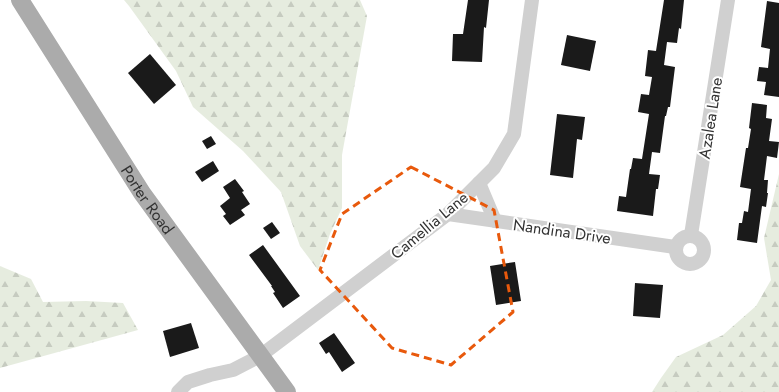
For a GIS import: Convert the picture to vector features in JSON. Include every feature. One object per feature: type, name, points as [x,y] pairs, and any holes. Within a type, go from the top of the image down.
[{"type":"main road","name":"Porter Road","points":[[20,0],[142,193],[287,392]]},
{"type":"street","name":"Camellia Lane","points":[[178,392],[188,382],[233,370],[260,356],[448,214],[494,168],[514,134],[532,0]]},
{"type":"street","name":"Azalea Lane","points":[[692,235],[728,0]]},
{"type":"street","points":[[479,183],[495,221]]},
{"type":"street","name":"Nandina Drive","points":[[448,214],[676,247]]},
{"type":"street","points":[[692,235],[703,244],[704,253],[702,258],[694,264],[684,263],[677,257],[676,247],[679,240],[683,237],[692,235]]},
{"type":"highlighted area","points":[[411,167],[494,210],[513,312],[451,365],[392,348],[320,270],[342,214]]},
{"type":"green space","points":[[124,0],[360,0],[367,16],[342,155],[342,208],[330,234],[318,270],[300,246],[281,192],[243,151],[193,107],[176,71]]},
{"type":"green space","points":[[779,174],[779,392],[652,392],[676,357],[723,335],[756,306],[771,280],[764,238]]},
{"type":"green space","points":[[0,266],[31,279],[43,302],[86,301],[123,303],[138,330],[0,368]]},
{"type":"building","points":[[468,0],[489,0],[486,28],[484,27],[482,62],[452,61],[453,34],[463,34]]},
{"type":"building","points":[[664,0],[684,0],[681,29],[679,28],[677,43],[667,42],[664,65],[675,67],[670,107],[668,107],[665,116],[660,153],[652,152],[649,174],[660,175],[658,189],[656,189],[653,216],[617,211],[619,196],[626,197],[633,158],[642,159],[649,114],[638,112],[641,94],[649,95],[652,77],[645,76],[648,50],[656,51]]},
{"type":"building","points":[[767,1],[779,3],[779,97],[764,95],[766,82],[757,81],[759,67],[768,68],[770,49],[761,47]]},
{"type":"building","points":[[567,35],[596,41],[590,71],[561,65]]},
{"type":"building","points":[[150,54],[176,85],[154,104],[128,73]]},
{"type":"building","points":[[752,103],[767,105],[766,118],[772,119],[769,141],[779,142],[777,158],[767,156],[764,180],[768,180],[768,193],[766,207],[762,206],[757,243],[737,240],[739,223],[742,223],[744,211],[748,212],[751,189],[740,187],[746,148],[748,148],[751,129],[749,128]]},
{"type":"building","points":[[557,114],[585,117],[582,140],[577,139],[573,178],[550,175]]},
{"type":"building","points":[[211,136],[216,144],[207,149],[202,141]]},
{"type":"building","points":[[213,161],[219,171],[202,182],[195,172]]},
{"type":"building","points":[[235,179],[244,191],[242,192],[250,204],[241,210],[245,215],[230,225],[223,216],[226,214],[220,206],[230,198],[223,187]]},
{"type":"building","points":[[272,222],[280,233],[271,239],[263,228]]},
{"type":"building","points":[[263,245],[300,296],[283,308],[273,293],[275,292],[272,286],[249,255]]},
{"type":"building","points":[[515,262],[521,301],[496,305],[490,266]]},
{"type":"building","points":[[635,283],[663,285],[660,318],[633,316]]},
{"type":"building","points":[[191,323],[199,348],[170,357],[163,331]]},
{"type":"building","points":[[334,333],[355,363],[342,372],[329,352],[326,354],[319,343]]}]
